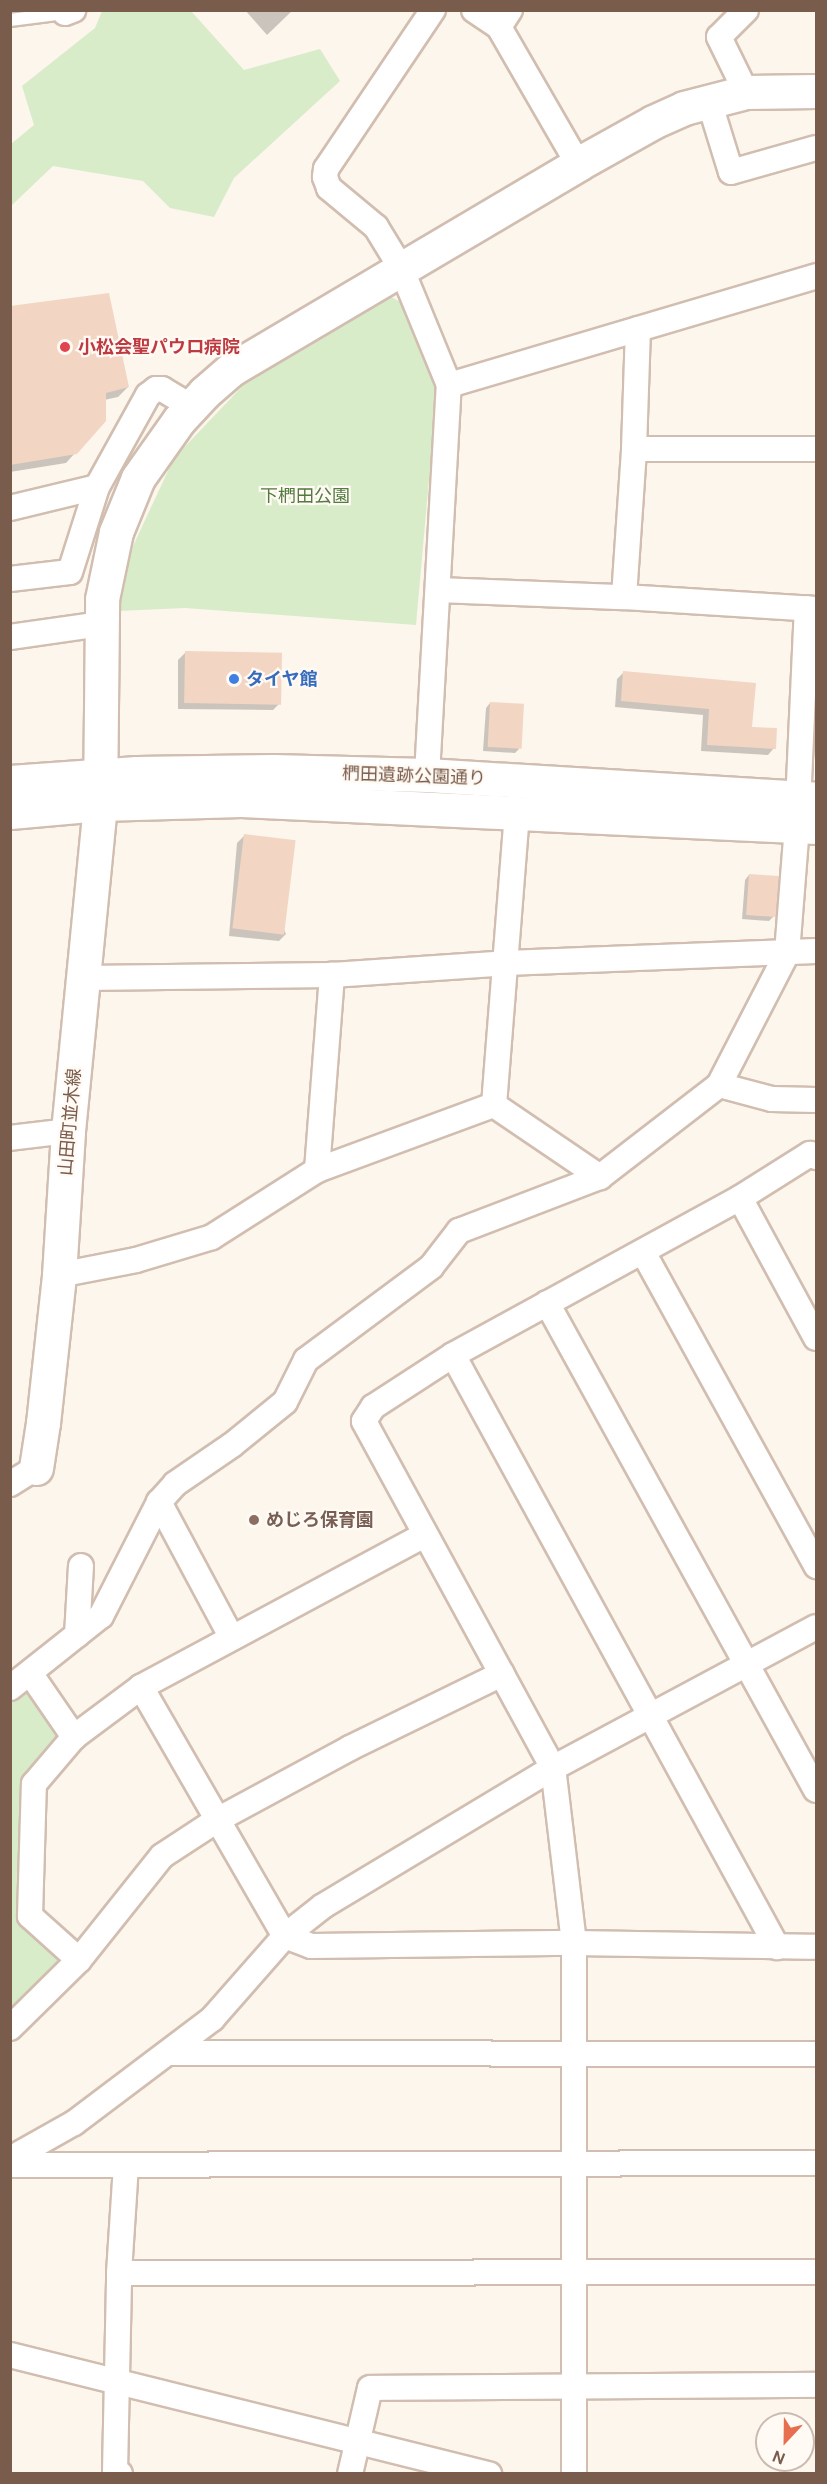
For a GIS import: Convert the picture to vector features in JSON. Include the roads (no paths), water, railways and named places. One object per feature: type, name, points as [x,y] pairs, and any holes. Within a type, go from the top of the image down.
[{"type":"street","points":[[427,775],[449,385],[401,268],[376,227],[329,188],[325,177],[326,169],[434,10]]},
{"type":"street","points":[[474,10],[505,19],[578,164]]},
{"type":"street","points":[[746,10],[719,37],[747,92]]},
{"type":"street","name":"山田町並木線","points":[[23,1476],[43,1423],[59,1275],[68,1131],[101,790],[100,624],[106,566],[126,504],[157,448],[190,406],[218,380],[247,359],[653,122],[709,101],[747,92],[816,91]]},
{"type":"street","points":[[709,101],[731,172],[816,148]]},
{"type":"street","points":[[449,385],[816,276]]},
{"type":"street","points":[[624,597],[634,448],[638,329]]},
{"type":"street","points":[[10,579],[70,572],[97,487],[148,395],[162,389],[190,406]]},
{"type":"street","points":[[634,448],[816,449]]},
{"type":"street","points":[[10,508],[97,487]]},
{"type":"street","points":[[10,1688],[101,1616],[159,1503],[176,1484],[232,1445],[285,1402],[306,1360],[431,1267],[459,1232],[600,1177],[719,1085],[787,953],[807,813],[812,609],[624,597],[438,590]]},
{"type":"street","points":[[10,637],[100,624]]},
{"type":"street","name":"椚田遺跡公園通り","points":[[10,812],[101,790],[273,771],[427,775],[807,813]]},
{"type":"street","name":"椚田遺跡公園通り","points":[[10,782],[241,800],[517,812],[807,813]]},
{"type":"street","points":[[494,1105],[517,812]]},
{"type":"street","points":[[84,978],[332,975],[506,963],[816,951]]},
{"type":"street","points":[[317,1170],[332,975]]},
{"type":"street","points":[[719,1085],[772,1099],[816,1100]]},
{"type":"street","points":[[59,1275],[136,1260],[212,1237],[317,1170],[494,1105]]},
{"type":"street","points":[[494,1105],[600,1177]]},
{"type":"street","points":[[10,1138],[68,1131]]},
{"type":"street","points":[[574,2474],[574,1943],[554,1768],[364,1420],[373,1407],[453,1355],[740,1198],[810,1154],[816,1156]]},
{"type":"street","points":[[740,1198],[816,1338]]},
{"type":"street","points":[[643,1252],[816,1566]]},
{"type":"street","points":[[547,1303],[816,1790]]},
{"type":"street","points":[[453,1355],[777,1947]]},
{"type":"street","points":[[159,1503],[232,1638]]},
{"type":"street","points":[[79,1960],[30,1916],[34,1785],[74,1737],[141,1687],[425,1535]]},
{"type":"street","points":[[77,1635],[81,1566]]},
{"type":"street","points":[[10,2159],[74,2123],[212,2019],[285,1936],[322,1906],[554,1768],[816,1627]]},
{"type":"street","points":[[30,1673],[74,1737]]},
{"type":"street","points":[[10,2028],[79,1960],[162,1856],[217,1820],[350,1748],[502,1674]]},
{"type":"street","points":[[141,1687],[285,1936],[311,1946],[574,1943],[816,1947]]},
{"type":"street","points":[[169,2053],[816,2054]]},
{"type":"street","points":[[10,2166],[816,2163]]},
{"type":"street","points":[[120,2474],[115,2472],[119,2273],[126,2166]]},
{"type":"street","points":[[119,2273],[816,2272]]},
{"type":"street","points":[[10,2355],[489,2474]]},
{"type":"street","points":[[350,2474],[370,2388],[816,2385]]},
{"type":"lane","points":[[14,17],[69,12]]},
{"type":"place","name":"小松会聖パウロ病院","points":[[65,347]]},
{"type":"place","name":"タイヤ館","points":[[234,679]]},
{"type":"place","name":"めじろ保育園","points":[[254,1520]]},
{"type":"park label","name":"下椚田公園","points":[[305,496]]}]
